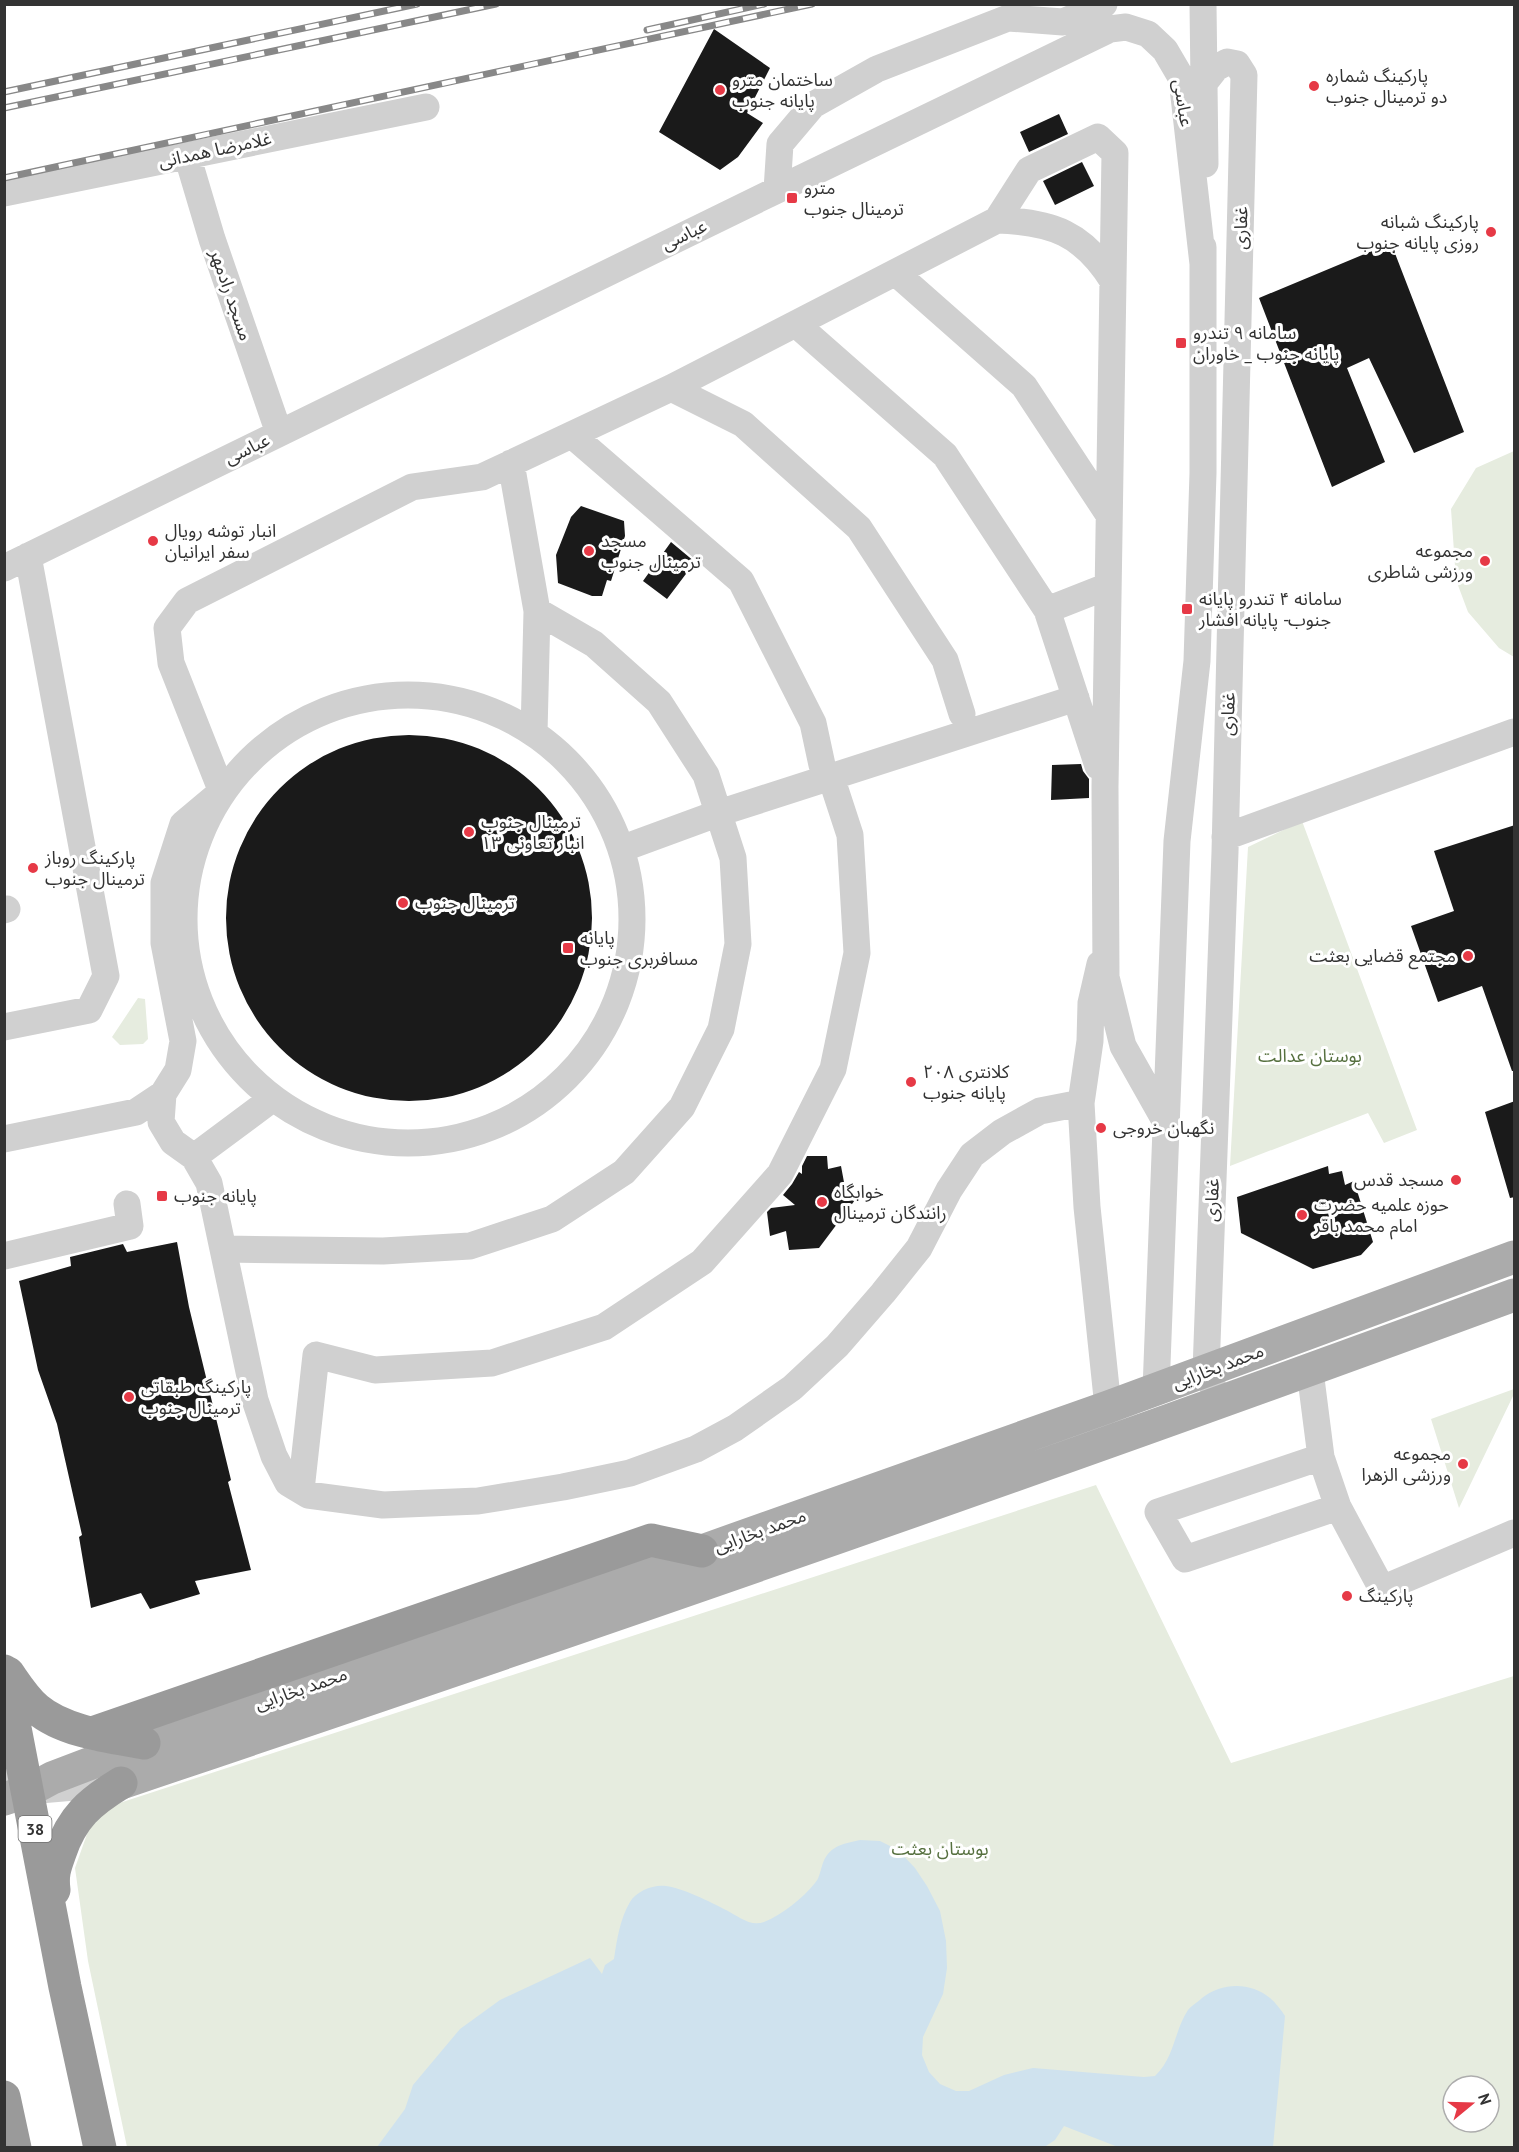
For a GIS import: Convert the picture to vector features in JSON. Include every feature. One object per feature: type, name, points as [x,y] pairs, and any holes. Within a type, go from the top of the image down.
[{"type":"highway","points":[[92,1733],[651,1540],[702,1551]]},
{"type":"highway","points":[[4,1661],[7,1672],[21,1692],[39,1711],[66,1726],[144,1743]]},
{"type":"highway","name":"38","points":[[4,1671],[12,1789],[65,1987],[100,2148]]},
{"type":"highway","points":[[65,1987],[52,1876],[75,1819],[96,1798],[121,1783]]},
{"type":"highway","points":[[4,2097],[15,2148]]},
{"type":"main road","name":"محمد بخارایی","points":[[12,1789],[52,1778],[144,1743],[702,1551],[1156,1390],[1515,1257]]},
{"type":"main road","name":"محمد بخارایی","points":[[121,1783],[466,1667],[1209,1407],[1515,1295]]},
{"type":"main road","points":[[1156,1390],[1209,1407]]},
{"type":"street","points":[[777,190],[780,144],[813,105],[877,69],[1008,18],[1063,22],[1104,4]]},
{"type":"street","name":"غفاری","points":[[1156,1390],[1177,841],[1197,661],[1203,473],[1203,264],[1206,127],[1203,4]]},
{"type":"street","name":"عباسی","points":[[16,562],[1110,29],[1126,27],[1142,32],[1155,40],[1165,50],[1182,79],[1203,264]]},
{"type":"street","name":"غفاری","points":[[1205,82],[1216,68],[1227,62],[1237,64],[1244,75],[1225,837],[1206,1371],[1209,1407]]},
{"type":"street","name":"غلامرضا همدانی","points":[[4,193],[426,106]]},
{"type":"street","points":[[11,1140],[136,1112],[163,1094],[178,1070],[183,1041],[164,943],[164,883],[183,824],[222,792],[261,748],[310,716],[365,698],[424,694],[481,706],[534,733],[571,765],[600,804],[621,849],[632,905],[628,962],[625,973],[610,1016],[580,1064],[538,1103],[489,1130],[433,1143],[377,1142],[322,1127],[273,1099],[232,1059],[202,1010],[186,956],[184,898],[196,843],[222,792],[171,663],[167,628],[187,601],[411,487],[482,477],[671,388],[997,220],[1029,170],[1098,137],[1114,153],[1105,787],[1106,977],[1123,1046],[1167,1124]]},
{"type":"street","name":"مسجد رادمهر","points":[[187,155],[223,273],[279,433]]},
{"type":"street","points":[[997,220],[1047,225],[1065,233],[1100,260],[1113,281]]},
{"type":"street","points":[[896,273],[1024,386],[1109,515]]},
{"type":"street","points":[[796,324],[945,454],[1047,610],[1105,787]]},
{"type":"street","points":[[671,388],[743,424],[860,528],[945,660],[962,714]]},
{"type":"street","points":[[301,1491],[316,1355],[375,1370],[492,1363],[604,1327],[702,1262],[780,1174],[833,1069],[857,953],[850,835],[826,771],[813,723],[741,581],[572,435]]},
{"type":"street","points":[[511,463],[537,611],[534,733]]},
{"type":"street","points":[[4,1027],[89,1010],[106,976],[16,562]]},
{"type":"street","points":[[1047,610],[1108,586]]},
{"type":"street","points":[[224,1249],[383,1251],[470,1246],[552,1219],[624,1172],[682,1107],[721,1029],[738,944],[733,858],[706,775],[658,702],[594,644],[537,611]]},
{"type":"street","points":[[621,849],[826,771],[1076,698]]},
{"type":"street","points":[[1225,837],[1515,732]]},
{"type":"street","points":[[1106,939],[1091,1003],[1090,1041],[1081,1104],[1087,1207],[1108,1407]]},
{"type":"street","points":[[163,1094],[161,1122],[173,1142],[194,1157],[209,1183],[255,1400],[274,1456],[288,1483],[308,1495],[383,1505],[478,1501],[630,1473],[696,1449],[735,1428],[792,1388],[837,1346],[919,1248],[949,1190],[972,1155],[1002,1132],[1040,1111],[1081,1104]]},
{"type":"street","points":[[194,1157],[273,1099]]},
{"type":"street","points":[[4,1256],[130,1226],[127,1204]]},
{"type":"street","points":[[1310,1371],[1321,1457],[1338,1507],[1382,1589],[1515,1533]]},
{"type":"street","points":[[1321,1457],[1158,1512],[1185,1559],[1338,1507]]},
{"type":"street","points":[[12,1789],[121,1783]]},
{"type":"green space","name":"مجموعه ورزشی شاطری","points":[[1514,451],[1514,657],[1499,648],[1468,612],[1456,580],[1451,509],[1476,468]]},
{"type":"green space","name":"بوستان عدالت","points":[[1302,821],[1417,1130],[1384,1143],[1368,1113],[1230,1166],[1248,847]]},
{"type":"green space","points":[[138,998],[145,999],[148,1039],[143,1044],[120,1045],[112,1037]]},
{"type":"green space","name":"مجموعه ورزشی الزهرا","points":[[1514,1389],[1514,1394],[1459,1508],[1431,1419]]},
{"type":"green space","name":"بوستان بعثت","points":[[1096,1485],[1231,1763],[1514,1676],[1514,2147],[127,2147],[88,1961],[75,1868],[92,1820],[98,1810]]},
{"type":"water","points":[[860,1840],[880,1841],[898,1850],[915,1868],[940,1911],[946,1941],[947,1968],[943,1994],[923,2037],[922,2055],[929,2072],[940,2084],[956,2091],[969,2091],[1004,2075],[1033,2068],[1155,2076],[1167,2061],[1189,2008],[1218,1989],[1245,1987],[1270,1998],[1285,2016],[1273,2147],[1118,2147],[1064,2126],[1055,2140],[1043,2148],[377,2147],[405,2109],[413,2085],[460,2029],[500,2000],[590,1958],[602,1974],[605,1965],[614,1959],[624,1915],[633,1898],[641,1892],[656,1886],[673,1887],[705,1899],[749,1922],[764,1922],[785,1911],[810,1889],[818,1880],[825,1859],[832,1850]]},
{"type":"building","name":"ساختمان مترو پایانه جنوب","points":[[714,29],[770,68],[747,113],[763,123],[738,157],[720,170],[659,132]]},
{"type":"building","points":[[1059,114],[1068,134],[1029,152],[1020,132]]},
{"type":"building","points":[[1082,162],[1094,186],[1055,205],[1043,181]]},
{"type":"building","points":[[1391,243],[1464,432],[1414,453],[1369,358],[1347,368],[1385,462],[1332,487],[1259,298]]},
{"type":"building","points":[[581,506],[624,521],[625,536],[611,581],[607,580],[602,596],[592,596],[558,583],[556,555],[571,517]]},
{"type":"building","points":[[671,542],[695,562],[667,599],[643,581]]},
{"type":"building","points":[[409,735],[445,738],[479,749],[511,766],[539,788],[561,816],[578,848],[589,882],[592,918],[589,954],[578,988],[561,1020],[539,1048],[511,1070],[479,1087],[445,1098],[409,1101],[373,1098],[339,1087],[307,1070],[279,1048],[257,1020],[240,988],[229,954],[226,918],[229,882],[240,848],[257,816],[279,788],[307,766],[339,749],[373,738]]},
{"type":"building","points":[[1081,764],[1089,779],[1089,798],[1051,800],[1052,765]]},
{"type":"building","name":"مجتمع قضایی بعثت","points":[[1515,825],[1515,1071],[1512,1071],[1482,986],[1438,1002],[1411,926],[1454,911],[1434,851]]},
{"type":"building","points":[[1515,1101],[1515,1197],[1510,1198],[1485,1112]]},
{"type":"building","name":"خوابگاه رانندگان ترمینال","points":[[807,1156],[827,1156],[828,1169],[841,1166],[846,1193],[855,1200],[819,1248],[789,1250],[786,1231],[770,1236],[767,1212],[771,1208],[795,1205],[783,1195],[799,1172],[802,1174],[802,1166]]},
{"type":"building","name":"حوزه علمیه حضرت امام محمد باقر","points":[[1328,1166],[1329,1174],[1342,1171],[1345,1185],[1354,1181],[1373,1242],[1361,1255],[1313,1269],[1241,1233],[1237,1197]]},
{"type":"building","name":"پارکینگ طبقاتی ترمینال جنوب","points":[[177,1242],[189,1307],[231,1480],[228,1482],[251,1570],[195,1581],[200,1594],[150,1609],[141,1593],[91,1608],[79,1537],[82,1535],[57,1424],[38,1370],[19,1281],[71,1266],[70,1257],[123,1244],[127,1252]]},
{"type":"railway","points":[[4,92],[417,4]]},
{"type":"railway","points":[[4,108],[496,4]]},
{"type":"railway","points":[[647,30],[764,4]]},
{"type":"railway","points":[[4,178],[812,4]]},
{"type":"place","name":"پارکینگ شماره دو ترمینال جنوب","points":[[1314,86]]},
{"type":"place","name":"ساختمان مترو پایانه جنوب","points":[[720,90]]},
{"type":"place","name":"مترو ترمینال جنوب","points":[[792,198]]},
{"type":"place","name":"پارکینگ شبانه روزی پایانه جنوب","points":[[1491,232]]},
{"type":"place","name":"سامانه ۹ تندرو پایانه جنوب _ خاوران","points":[[1181,343]]},
{"type":"place","name":"انبار توشه رویال سفر ایرانیان","points":[[153,541]]},
{"type":"place","name":"مسجد ترمینال جنوب","points":[[589,551]]},
{"type":"place","name":"مجموعه ورزشی شاطری","points":[[1485,561]]},
{"type":"place","name":"سامانه ۴ تندرو پایانه جنوب- پایانه افشار","points":[[1187,609]]},
{"type":"place","name":"ترمینال جنوب انبار تعاونی ۱۳","points":[[469,832]]},
{"type":"place","name":"پارکینگ روباز ترمینال جنوب","points":[[33,868]]},
{"type":"place","name":"ترمینال جنوب","points":[[403,903]]},
{"type":"place","name":"پایانه مسافربری جنوب","points":[[568,948]]},
{"type":"place","name":"مجتمع قضایی بعثت","points":[[1468,956]]},
{"type":"place","name":"کلانتری ۲۰۸ پایانه جنوب","points":[[911,1082]]},
{"type":"place","name":"نگهبان خروجی","points":[[1101,1128]]},
{"type":"place","name":"مسجد قدس","points":[[1456,1180]]},
{"type":"place","name":"پایانه جنوب","points":[[162,1196]]},
{"type":"place","name":"خوابگاه رانندگان ترمینال","points":[[822,1202]]},
{"type":"place","name":"حوزه علمیه حضرت امام محمد باقر","points":[[1302,1215]]},
{"type":"place","name":"پارکینگ طبقاتی ترمینال جنوب","points":[[129,1397]]},
{"type":"place","name":"مجموعه ورزشی الزهرا","points":[[1463,1464]]},
{"type":"place","name":"پارکینگ","points":[[1347,1596]]}]
